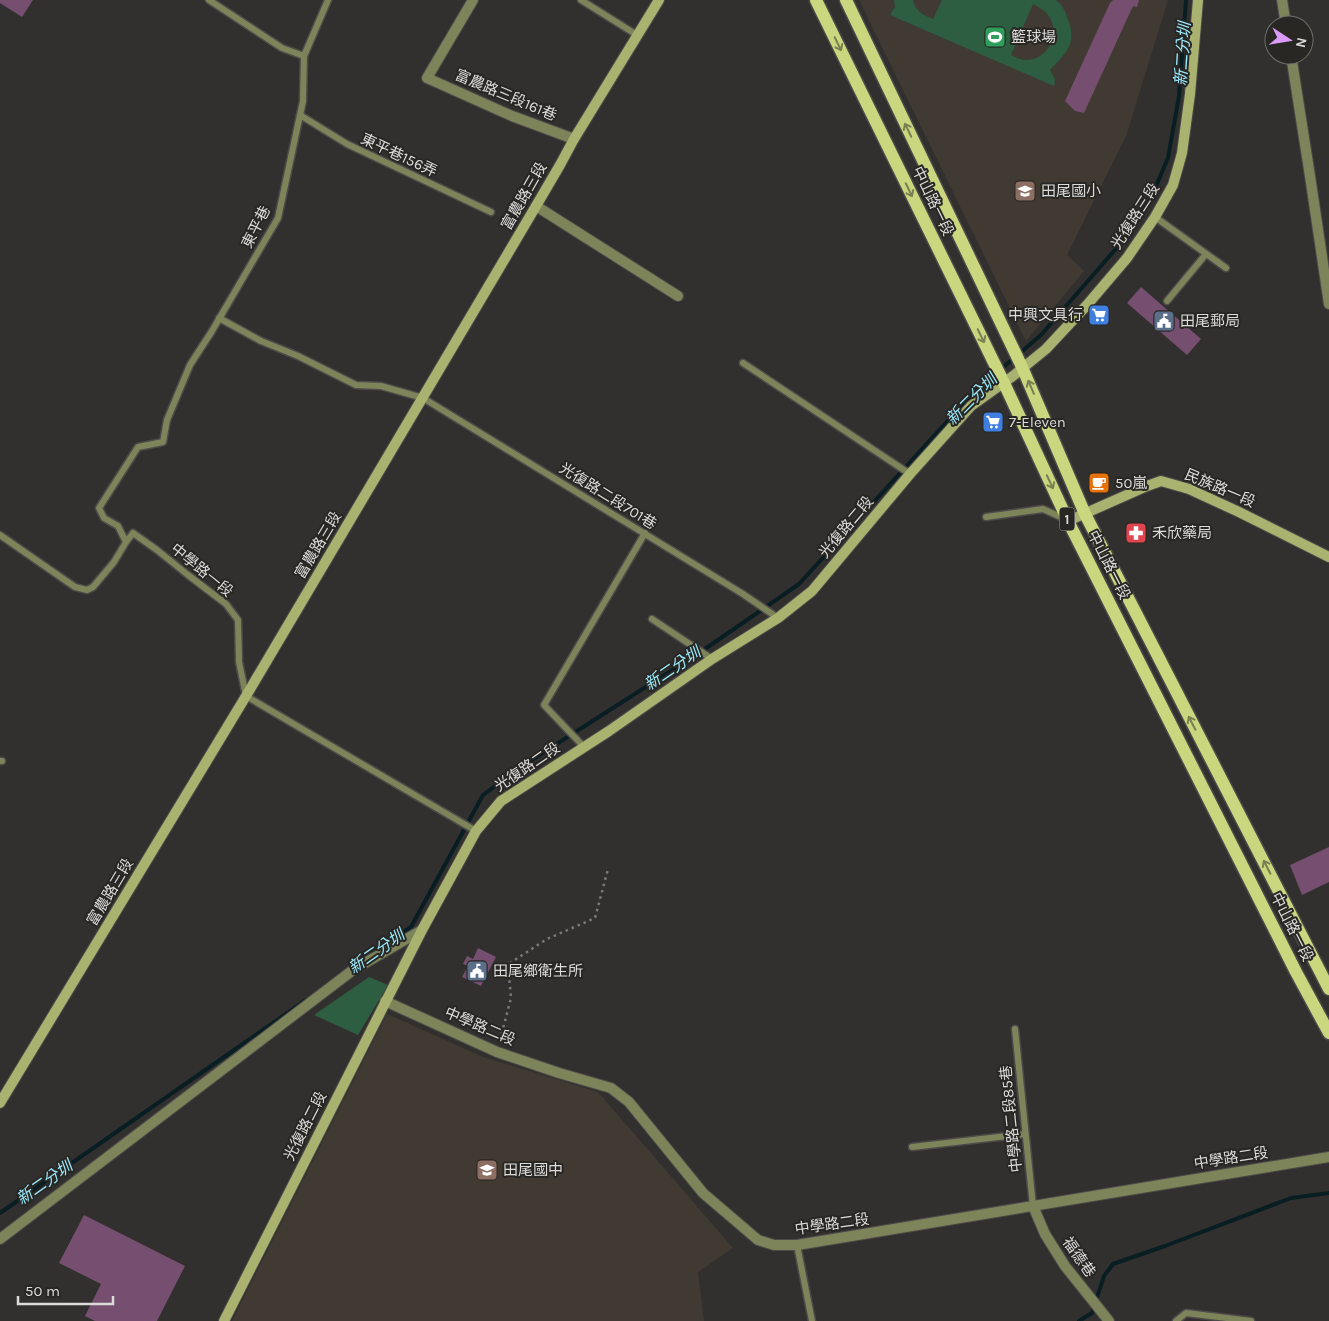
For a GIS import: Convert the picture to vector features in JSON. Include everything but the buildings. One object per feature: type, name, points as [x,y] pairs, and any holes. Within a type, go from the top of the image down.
[{"type":"main road","name":"中山路一段","points":[[816,0],[1086,514],[1329,988]]},
{"type":"main road","name":"中山路一段","points":[[846,0],[1013,375],[1068,520],[1296,972],[1329,1033]]},
{"type":"street","name":"富農路三段161巷","points":[[474,0],[427,78],[512,116],[574,139]]},
{"type":"street","name":"富農路三段","points":[[0,1103],[246,696],[658,0]]},
{"type":"street","name":"光復路三段","points":[[1013,375],[1046,349],[1127,258],[1155,217],[1173,185],[1182,153],[1190,94],[1198,0]]},
{"type":"street","points":[[1282,0],[1284,15]]},
{"type":"street","points":[[1293,65],[1329,304]]},
{"type":"street","points":[[536,206],[678,296]]},
{"type":"street","name":"光復路二段","points":[[224,1321],[422,930],[476,831],[501,801],[609,731],[712,659],[778,618],[812,591],[910,474],[971,406],[1013,375]]},
{"type":"street","name":"民族路一段","points":[[1068,520],[1161,481],[1189,489],[1329,557]]},
{"type":"street","points":[[0,1239],[353,970],[422,930]]},
{"type":"street","name":"中學路二段","points":[[385,1001],[497,1052],[611,1088],[629,1102],[703,1193],[758,1240],[774,1245],[797,1246],[1329,1157]]},
{"type":"street","name":"福德巷","points":[[1033,1206],[1045,1234],[1065,1266],[1109,1321]]},
{"type":"lane","points":[[209,0],[282,48],[304,56]]},
{"type":"lane","name":"東平巷","points":[[126,542],[118,526],[104,518],[99,508],[138,447],[163,442],[167,420],[190,365],[278,218],[303,101],[304,56],[328,0]]},
{"type":"lane","points":[[581,0],[637,35]]},
{"type":"lane","name":"東平巷156弄","points":[[300,115],[347,144],[491,212]]},
{"type":"lane","points":[[1155,217],[1226,268]]},
{"type":"lane","points":[[1166,301],[1206,254]]},
{"type":"lane","name":"光復路二段701巷","points":[[219,318],[261,341],[298,356],[356,385],[382,386],[423,398],[645,533],[778,618]]},
{"type":"lane","points":[[743,363],[910,474]]},
{"type":"lane","points":[[986,517],[1043,510],[1068,520]]},
{"type":"lane","name":"中學路一段","points":[[126,542],[134,533],[226,604],[238,620],[239,662],[246,696]]},
{"type":"lane","points":[[584,747],[544,705],[645,533]]},
{"type":"lane","points":[[0,535],[75,587],[87,590],[93,587],[114,562],[126,542]]},
{"type":"lane","points":[[652,618],[712,659]]},
{"type":"lane","points":[[246,696],[476,831]]},
{"type":"lane","name":"中學路二段85巷","points":[[1015,1029],[1033,1206]]},
{"type":"lane","points":[[912,1147],[1025,1134]]},
{"type":"lane","points":[[797,1246],[812,1321]]},
{"type":"lane","points":[[1176,1321],[1186,1313],[1252,1321]]},
{"type":"path","points":[[497,1052],[511,998],[510,963],[547,939],[595,918],[608,869]]},
{"type":"shaded area","name":"田尾國小","points":[[859,0],[1168,0],[1126,136],[1067,255],[1084,271],[1026,341]]},
{"type":"shaded area","name":"田尾國中","points":[[387,1014],[483,1057],[598,1092],[733,1248],[698,1272],[704,1321],[232,1321]]},
{"type":"green space","points":[[894,0],[913,0],[920,12],[933,19],[942,0],[1056,0],[1066,14],[1070,26],[1071,40],[1066,52],[1050,70],[1055,79],[1054,86],[890,15],[895,7]],"holes":[[[1033,4],[1046,12],[1050,17],[1053,27],[1052,40],[1049,47],[1039,57],[1022,60],[1011,55]]]},
{"type":"green space","points":[[369,977],[388,985],[358,1035],[314,1015]]},
{"type":"waterway","name":"新二分圳","points":[[373,953],[411,927],[483,795],[524,765],[705,649],[799,584],[974,392],[1041,335],[1127,236],[1151,198],[1168,158],[1179,96],[1186,0]]},
{"type":"waterway","name":"新二分圳","points":[[0,1213],[306,1000]]},
{"type":"waterway","points":[[1079,1321],[1092,1313],[1104,1276],[1113,1264],[1291,1198],[1329,1193]]},
{"type":"place","name":"籃球場","points":[[995,37]]},
{"type":"place","name":"田尾國小","points":[[1025,191]]},
{"type":"place","name":"中興文具行","points":[[1099,315]]},
{"type":"place","name":"田尾郵局","points":[[1164,321]]},
{"type":"place","name":"7-Eleven","points":[[993,422]]},
{"type":"place","name":"50嵐","points":[[1099,483]]},
{"type":"place","name":"禾欣藥局","points":[[1136,533]]},
{"type":"place","name":"田尾鄉衛生所","points":[[477,971]]},
{"type":"place","name":"田尾國中","points":[[487,1170]]}]
